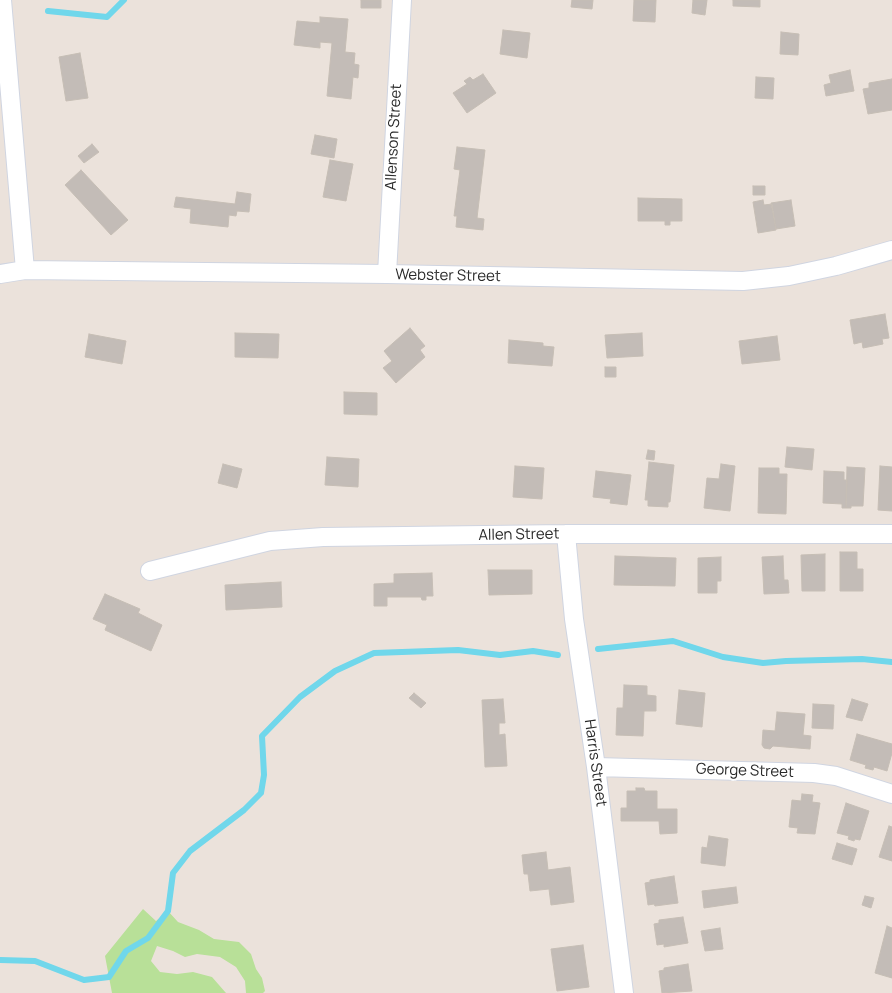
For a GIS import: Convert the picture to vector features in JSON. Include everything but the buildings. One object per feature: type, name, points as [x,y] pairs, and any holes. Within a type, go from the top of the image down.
[{"type":"street","points":[[2,0],[25,270]]},
{"type":"street","name":"Allenson Street","points":[[387,274],[402,0]]},
{"type":"street","name":"Webster Street","points":[[0,274],[25,270],[387,274],[743,281],[789,276],[836,266],[892,250]]},
{"type":"street","name":"Allen Street","points":[[150,571],[270,541],[323,537],[566,534],[892,534]]},
{"type":"street","name":"Harris Street","points":[[566,534],[574,619],[596,767],[624,993]]},
{"type":"street","name":"George Street","points":[[596,767],[814,773],[836,776],[892,794]]},
{"type":"green space","points":[[143,909],[156,921],[168,911],[178,922],[199,930],[214,939],[239,942],[251,954],[256,969],[262,978],[265,991],[263,993],[246,993],[245,981],[236,967],[220,957],[197,954],[185,957],[157,946],[151,961],[160,972],[177,974],[193,972],[212,977],[226,993],[112,993],[105,956]]},
{"type":"waterway","points":[[48,11],[107,17],[124,0]]},
{"type":"waterway","points":[[598,649],[673,641],[723,657],[763,663],[862,659],[892,662]]},
{"type":"waterway","points":[[0,960],[35,961],[84,980],[109,977],[126,951],[148,938],[168,911],[173,873],[190,851],[244,810],[261,793],[264,775],[262,736],[300,697],[335,671],[374,653],[458,650],[500,655],[533,651],[558,655]]}]
